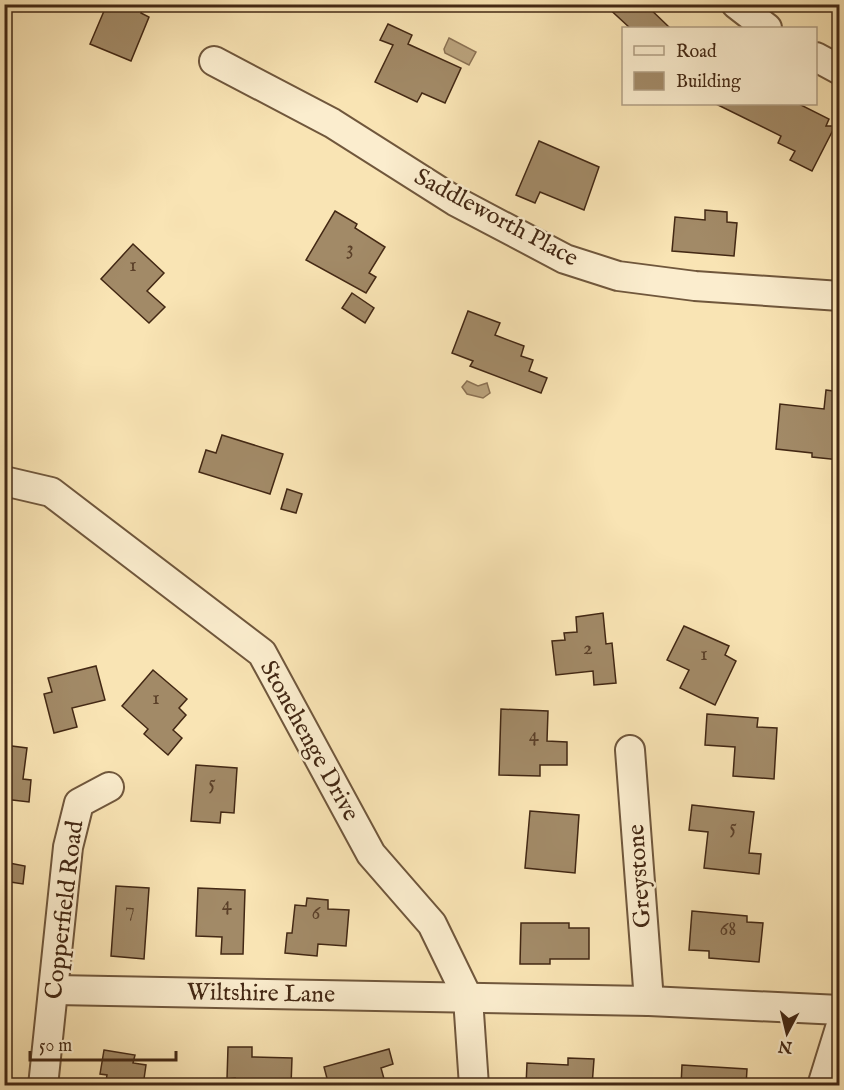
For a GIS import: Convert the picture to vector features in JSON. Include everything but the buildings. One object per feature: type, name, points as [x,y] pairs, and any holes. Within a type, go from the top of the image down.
[{"type":"street","points":[[736,4],[766,27]]},
{"type":"street","points":[[817,58],[840,70]]},
{"type":"street","name":"Saddleworth Place","points":[[214,61],[332,123],[455,201],[565,259],[629,278],[695,286],[840,296]]},
{"type":"street","name":"Stonehenge Drive","points":[[4,482],[51,492],[262,653],[370,854],[432,924],[468,998],[474,1086]]},
{"type":"street","name":"Greystone","points":[[630,750],[649,1001]]},
{"type":"street","name":"Copperfield Road","points":[[43,1086],[55,990],[68,847],[79,803],[109,788]]},
{"type":"street","name":"Wiltshire Lane","points":[[55,990],[468,998]]},
{"type":"street","points":[[468,998],[649,1001],[840,1010]]},
{"type":"street","points":[[822,1086],[840,1028]]},
{"type":"shaded area","points":[[449,38],[476,52],[469,65],[445,53],[444,49]]},
{"type":"shaded area","points":[[467,381],[478,386],[487,383],[490,393],[483,398],[467,394],[462,387]]}]
